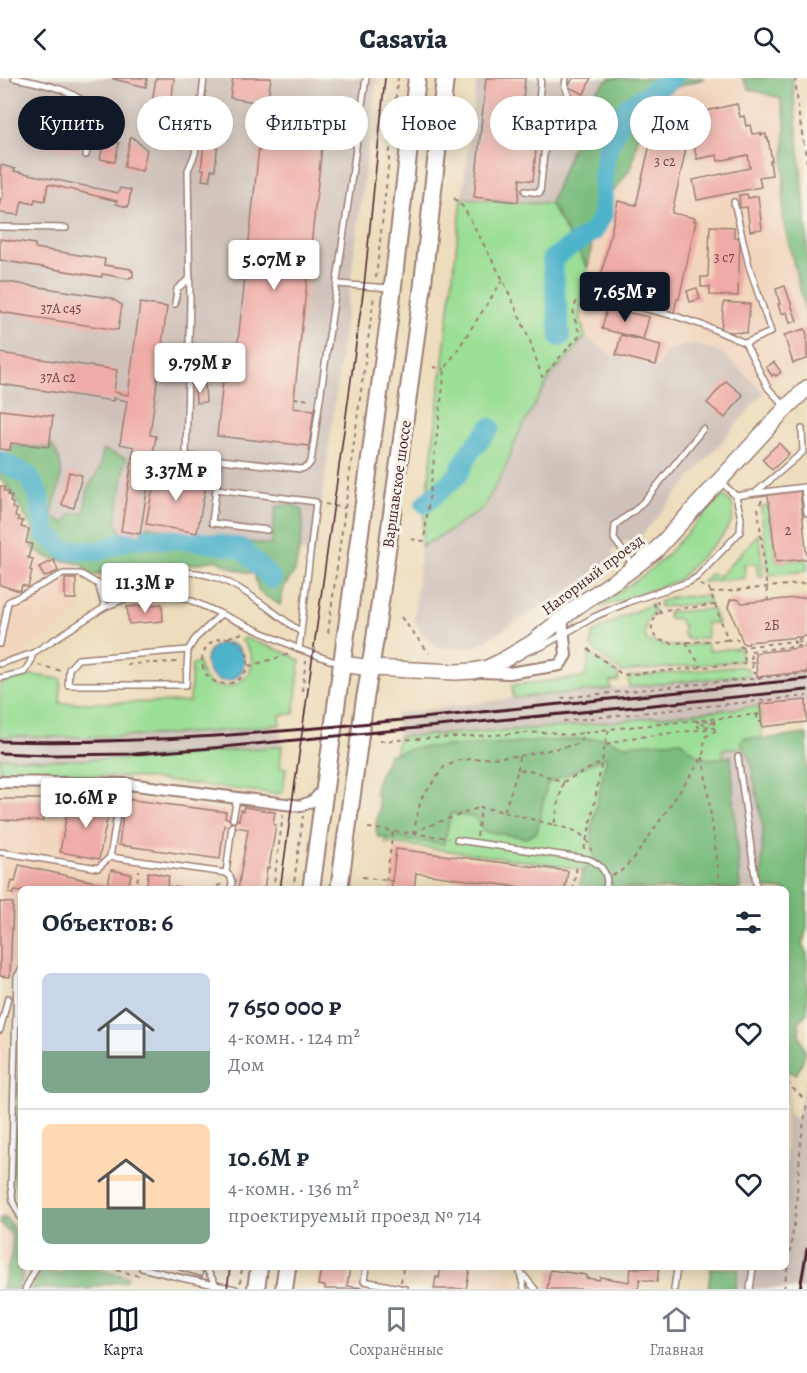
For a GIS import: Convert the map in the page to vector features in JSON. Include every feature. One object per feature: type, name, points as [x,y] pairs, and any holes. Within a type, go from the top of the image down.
[{"type":"main road","name":"Варшавское шоссе","points":[[312,886],[393,289],[417,78]]},
{"type":"main road","name":"Варшавское шоссе","points":[[340,886],[422,292],[445,78]]},
{"type":"main road","points":[[256,1289],[259,1270]]},
{"type":"main road","points":[[284,1289],[287,1270]]},
{"type":"street","name":"Нагорный проезд","points":[[342,664],[371,668],[472,671],[487,668],[532,643],[562,618],[655,551],[807,388]]},
{"type":"street","points":[[472,671],[509,673],[560,665],[566,655],[562,618]]},
{"type":"street","points":[[0,782],[128,784],[303,806],[312,813],[319,829]]},
{"type":"street","points":[[303,806],[314,800],[325,788]]},
{"type":"lane","points":[[14,78],[58,89],[80,98],[92,112],[93,124],[86,155]]},
{"type":"lane","points":[[204,78],[195,154],[188,170],[190,278],[186,456],[301,469],[307,467],[311,462],[366,78]]},
{"type":"lane","points":[[525,191],[540,193],[545,145],[537,126],[541,78]]},
{"type":"lane","points":[[566,78],[565,86],[569,96]]},
{"type":"lane","points":[[734,202],[749,266],[771,332],[745,343]]},
{"type":"lane","points":[[0,227],[66,228]]},
{"type":"lane","points":[[175,304],[177,289],[190,278]]},
{"type":"lane","points":[[337,284],[393,289]]},
{"type":"lane","points":[[584,293],[675,316],[745,343],[768,388],[787,407]]},
{"type":"lane","points":[[635,567],[614,539],[615,525],[648,497],[703,429]]},
{"type":"lane","points":[[754,493],[803,452],[802,429]]},
{"type":"lane","points":[[219,460],[212,523],[267,530]]},
{"type":"lane","points":[[514,653],[525,653],[541,647],[596,616],[631,600],[689,582],[697,576],[740,532],[741,518],[735,496],[720,481]]},
{"type":"lane","points":[[735,496],[804,487],[807,513]]},
{"type":"lane","points":[[216,489],[316,502],[299,649]]},
{"type":"lane","points":[[0,601],[8,602],[63,574],[81,574],[98,584],[168,573],[192,572],[215,577],[238,588],[301,632]]},
{"type":"lane","points":[[98,584],[105,607]]},
{"type":"lane","points":[[0,664],[33,653],[105,607],[137,594],[170,591],[299,649],[342,664]]},
{"type":"lane","points":[[0,644],[8,602]]},
{"type":"lane","points":[[188,650],[78,659],[69,669],[68,685],[186,685],[188,650],[195,639],[221,614]]},
{"type":"lane","points":[[0,678],[24,672],[33,653]]},
{"type":"lane","points":[[738,758],[756,886]]},
{"type":"lane","points":[[234,819],[237,798]]},
{"type":"lane","points":[[0,852],[98,868],[110,857],[118,809]]},
{"type":"lane","points":[[226,873],[232,826]]},
{"type":"lane","points":[[458,840],[592,860],[599,864],[607,876],[607,886]]},
{"type":"lane","points":[[110,857],[226,873],[231,876],[232,886]]},
{"type":"lane","points":[[18,975],[11,1186],[13,1202],[18,1212]]},
{"type":"lane","points":[[0,998],[16,999]]},
{"type":"lane","points":[[0,1030],[8,998]]},
{"type":"lane","points":[[25,1289],[35,1270]]},
{"type":"lane","points":[[151,1270],[237,1289]]},
{"type":"lane","points":[[207,1270],[216,1285]]},
{"type":"lane","points":[[366,1270],[364,1281],[402,1288]]},
{"type":"lane","points":[[519,1270],[524,1289]]},
{"type":"lane","points":[[520,1270],[536,1289]]},
{"type":"lane","points":[[674,1289],[677,1270]]},
{"type":"lane","points":[[750,1289],[753,1270]]},
{"type":"path","points":[[328,633],[375,287],[398,78]]},
{"type":"path","points":[[795,78],[807,163]]},
{"type":"path","points":[[454,198],[464,208],[502,280],[529,338],[543,377],[580,335],[573,314],[578,292],[584,293]]},
{"type":"path","points":[[411,539],[424,541],[446,369],[502,280]]},
{"type":"path","points":[[433,367],[446,369]]},
{"type":"path","points":[[294,398],[305,399]]},
{"type":"path","points":[[765,492],[758,507],[768,601]]},
{"type":"path","points":[[325,504],[345,508]]},
{"type":"path","points":[[689,582],[709,588],[728,640]]},
{"type":"path","points":[[710,593],[807,583]]},
{"type":"path","points":[[656,602],[659,613]]},
{"type":"path","points":[[715,605],[668,609],[659,613],[652,623],[654,635],[658,640],[666,642],[737,639],[741,647],[794,641],[805,642],[806,645]]},
{"type":"path","points":[[401,617],[429,653]]},
{"type":"path","points":[[226,638],[233,639],[244,648],[248,666],[240,679],[233,683],[218,683],[206,675],[202,660],[207,647],[212,642],[226,638]]},
{"type":"path","points":[[794,641],[807,638]]},
{"type":"path","points":[[686,642],[701,667]]},
{"type":"path","points":[[757,673],[753,673],[750,651],[806,645]]},
{"type":"path","points":[[745,663],[746,646]]},
{"type":"path","points":[[588,650],[623,675],[753,662]]},
{"type":"path","points":[[248,666],[292,653]]},
{"type":"path","points":[[124,664],[202,660]]},
{"type":"path","points":[[30,663],[62,670],[69,669]]},
{"type":"path","points":[[561,698],[807,673]]},
{"type":"path","points":[[563,721],[807,696]]},
{"type":"path","points":[[380,741],[549,732],[566,735],[759,714],[758,722],[762,722]]},
{"type":"path","points":[[714,718],[715,731],[705,737],[703,757],[720,886]]},
{"type":"path","points":[[697,720],[697,722],[712,720],[712,723],[698,724],[698,727],[713,726],[714,728]]},
{"type":"path","points":[[605,746],[630,738],[714,728]]},
{"type":"path","points":[[574,886],[578,864],[587,839],[609,729]]},
{"type":"path","points":[[412,834],[421,799],[444,767],[459,760],[519,756],[578,744],[585,733]]},
{"type":"path","points":[[504,812],[518,770],[519,756]]},
{"type":"path","points":[[607,876],[619,873],[635,857],[703,757]]},
{"type":"path","points":[[518,770],[534,771],[563,782],[602,762]]},
{"type":"path","points":[[554,825],[563,782]]},
{"type":"path","points":[[293,886],[303,806]]},
{"type":"path","points":[[412,834],[481,807],[578,832],[587,839],[592,860]]},
{"type":"path","points":[[476,842],[481,807]]},
{"type":"path","points":[[274,886],[284,809]]},
{"type":"path","points":[[368,828],[458,840]]},
{"type":"path","points":[[386,886],[393,831]]},
{"type":"path","points":[[137,886],[140,868]]},
{"type":"path","points":[[362,877],[392,881]]},
{"type":"path","points":[[789,1085],[802,1098],[807,1099]]},
{"type":"path","points":[[789,1257],[807,1103]]},
{"type":"path","points":[[237,1289],[242,1270]]},
{"type":"path","points":[[402,1288],[403,1270]]},
{"type":"path","points":[[784,1289],[787,1270]]},
{"type":"shaded area","points":[[0,78],[377,78],[368,147],[368,96],[245,96],[245,150],[368,150],[315,553],[53,525],[0,458]]},
{"type":"shaded area","points":[[477,78],[610,78],[592,96],[490,96],[490,150],[571,150],[550,204],[462,199],[468,150],[478,150],[478,96],[475,96]]},
{"type":"shaded area","points":[[705,78],[742,78],[749,89],[780,98],[785,120],[783,221],[807,317],[807,364],[778,377],[764,392],[721,352],[659,368],[613,356],[585,337],[580,316],[597,210],[632,166],[635,150],[711,150],[711,96],[661,96],[677,87]]},
{"type":"shaded area","points":[[585,337],[613,356],[659,368],[665,351],[691,344],[721,352],[764,392],[631,545],[626,540],[611,551],[615,557],[590,577],[473,648],[439,648],[423,635],[414,620],[421,547],[449,531],[504,471],[518,435],[552,374]]},
{"type":"shaded area","points":[[0,486],[5,487],[5,491],[9,492],[8,495],[12,496],[10,502],[13,503],[12,508],[17,509],[18,520],[23,521],[21,527],[29,529],[26,543],[81,561],[81,611],[19,655],[23,662],[0,672]]},
{"type":"shaded area","points":[[807,647],[807,722],[762,727],[760,707],[561,727],[398,737],[396,714],[513,698],[756,674],[755,653]]},
{"type":"shaded area","points":[[280,724],[282,746],[135,759],[0,758],[0,736],[46,738],[135,736],[209,732]]},
{"type":"shaded area","points":[[763,746],[782,886],[734,886],[723,749]]},
{"type":"shaded area","points":[[0,795],[124,797],[223,810],[230,804],[280,812],[268,886],[18,886],[18,977],[0,976]]},
{"type":"shaded area","points":[[0,1024],[6,1026],[1,1208],[18,1234],[18,1263],[0,1259]]},
{"type":"shaded area","points":[[807,1074],[807,1289],[708,1289],[711,1270],[789,1270],[789,1113],[797,1120]]},
{"type":"shaded area","points":[[411,1270],[511,1270],[516,1289],[420,1289],[421,1285],[409,1282]]},
{"type":"green space","points":[[610,78],[705,78],[677,87],[661,96],[630,96],[630,150],[635,150],[632,166],[597,210],[588,268],[550,204],[571,150],[618,150],[618,96],[592,96]]},
{"type":"green space","points":[[742,78],[792,78],[807,232],[807,317],[783,221],[785,120],[780,98],[749,89]]},
{"type":"green space","points":[[462,199],[550,204],[588,268],[580,316],[585,337],[552,374],[518,435],[504,471],[483,508],[421,547]]},
{"type":"green space","points":[[51,444],[57,454],[61,471],[52,516],[65,523],[72,513],[84,513],[88,488],[100,468],[103,450],[126,458],[116,522],[121,531],[140,534],[148,526],[271,545],[276,507],[290,505],[302,510],[303,528],[295,571],[284,587],[280,605],[259,592],[254,574],[234,569],[216,560],[196,564],[134,568],[91,576],[82,564],[49,558],[32,548],[33,530],[7,485],[0,480],[0,454],[11,451],[12,445],[49,448]]},
{"type":"green space","points":[[722,495],[732,503],[732,521],[722,536],[677,581],[602,607],[603,603],[662,560]]},
{"type":"green space","points":[[769,506],[776,562],[807,559],[807,571],[768,575],[761,507]]},
{"type":"green space","points":[[759,533],[763,576],[758,576],[756,563],[744,564],[745,578],[702,582],[710,574],[720,576]]},
{"type":"green space","points":[[707,596],[710,603],[660,607],[659,602],[672,597]]},
{"type":"green space","points":[[652,604],[654,611],[646,622],[644,631],[647,641],[672,646],[707,643],[709,651],[740,648],[742,661],[622,672],[591,647],[593,633]]},
{"type":"green space","points":[[713,609],[718,623],[706,623],[707,638],[686,639],[686,636],[682,634],[684,625],[681,625],[675,617],[668,618],[668,612]]},
{"type":"green space","points":[[245,638],[289,654],[300,661],[294,714],[280,715],[280,724],[226,731],[155,735],[0,736],[0,683],[33,675],[61,679],[60,703],[190,702],[192,664],[199,663],[204,677],[213,685],[225,687],[236,684],[246,677],[251,666],[250,654],[241,640]]},
{"type":"green space","points":[[590,653],[618,674],[619,681],[610,682],[611,689],[513,698],[512,685],[585,677]]},
{"type":"green space","points":[[742,666],[748,668],[749,675],[629,687],[628,677]]},
{"type":"green space","points":[[760,706],[763,746],[723,749],[734,886],[587,886],[581,869],[385,842],[398,737],[561,727]]},
{"type":"green space","points":[[807,734],[807,928],[802,944],[807,954],[807,1013],[799,1021],[799,1033],[805,1052],[796,1074],[789,1072],[789,886],[761,886],[763,827],[750,759],[741,742],[745,737],[765,739]]},
{"type":"green space","points":[[603,738],[623,745],[681,741],[703,758],[731,756],[740,886],[580,886],[583,873],[595,861],[591,830],[607,756],[547,784],[537,832],[527,838],[483,831],[476,818],[451,813],[444,844],[378,837],[376,827],[379,806],[375,792],[377,781],[389,755],[414,748]]},
{"type":"green space","points":[[282,746],[280,767],[286,768],[283,792],[278,794],[132,777],[0,774],[0,758],[135,759]]},
{"type":"green space","points":[[18,1100],[18,1190],[14,1172]]},
{"type":"green space","points":[[5,1217],[18,1235],[18,1270],[22,1270],[22,1278],[18,1289],[2,1289],[12,1246],[10,1233],[0,1224],[0,1218]]},
{"type":"green space","points":[[65,1270],[100,1270],[128,1277],[125,1282],[109,1283],[88,1289],[30,1289],[40,1271],[59,1274]]},
{"type":"green space","points":[[711,1270],[739,1270],[735,1289],[708,1289]]},
{"type":"water","points":[[225,643],[239,648],[244,662],[239,676],[225,681],[211,676],[206,662],[211,648]]},
{"type":"building","points":[[147,78],[146,87],[113,79]]},
{"type":"building","points":[[156,78],[174,78],[172,96],[153,96]]},
{"type":"building","points":[[233,78],[271,78],[268,96],[245,96],[245,100],[230,96]]},
{"type":"building","points":[[486,78],[525,78],[523,96],[490,96],[490,150],[536,150],[533,181],[520,179],[518,202],[474,197]]},
{"type":"building","points":[[573,78],[591,78],[584,94],[568,87]]},
{"type":"building","points":[[737,104],[740,117],[744,116],[746,126],[750,125],[752,134],[766,134],[772,161],[770,161],[772,175],[759,177],[761,187],[697,200],[693,180],[750,168],[748,155],[718,161],[717,155],[697,159],[695,150],[711,150],[711,110]]},
{"type":"building","points":[[131,136],[137,141],[137,150],[147,150],[142,171],[124,167]]},
{"type":"building","points":[[102,150],[118,150],[115,162],[100,159]]},
{"type":"building","points":[[203,150],[217,150],[215,170],[211,170],[210,181],[202,180],[204,169],[201,169]]},
{"type":"building","points":[[259,150],[322,150],[293,408],[314,410],[309,446],[217,436],[225,361],[236,360]]},
{"type":"building","points":[[649,150],[686,150],[672,213],[695,218],[694,221],[696,221],[679,299],[677,299],[674,312],[623,302],[626,287],[600,281],[618,201],[636,205]]},
{"type":"building","points":[[1,165],[15,169],[14,171],[118,193],[120,188],[131,190],[128,207],[116,204],[117,201],[48,184],[45,201],[35,199],[34,204],[22,201],[19,215],[0,213],[0,199],[3,195]]},
{"type":"building","points":[[747,194],[748,198],[758,196],[762,229],[750,231],[747,207],[740,208],[739,195]]},
{"type":"building","points":[[710,226],[734,227],[734,237],[740,238],[738,296],[710,295],[710,287],[701,287],[701,277],[708,277]]},
{"type":"building","points":[[0,239],[35,244],[35,248],[105,259],[104,265],[131,269],[133,277],[130,279],[102,274],[102,277],[0,260]]},
{"type":"building","points":[[0,281],[111,298],[122,305],[118,330],[0,312]]},
{"type":"building","points":[[785,286],[797,321],[790,323],[787,312],[781,314],[778,304],[780,304],[776,289]]},
{"type":"building","points":[[697,288],[700,299],[690,302],[687,291]]},
{"type":"building","points":[[724,302],[750,304],[747,333],[721,331]]},
{"type":"building","points":[[140,303],[167,307],[150,435],[156,436],[140,534],[121,531],[134,447],[120,444],[127,401],[113,398],[113,401],[0,384],[0,353],[117,370],[114,392],[128,395]]},
{"type":"building","points":[[607,308],[649,317],[643,339],[602,329]]},
{"type":"building","points":[[805,329],[807,359],[793,363],[784,335]]},
{"type":"building","points":[[621,335],[661,345],[656,365],[616,355]]},
{"type":"building","points":[[774,362],[781,372],[772,376],[766,367]]},
{"type":"building","points":[[726,381],[743,395],[725,418],[707,403]]},
{"type":"building","points":[[195,385],[205,385],[206,402],[196,403]]},
{"type":"building","points":[[0,410],[53,416],[49,447],[11,443],[10,450],[0,449]]},
{"type":"building","points":[[779,443],[789,454],[772,470],[762,459]]},
{"type":"building","points":[[156,471],[207,480],[197,533],[146,524]]},
{"type":"building","points":[[69,472],[82,475],[74,508],[62,505]]},
{"type":"building","points":[[0,486],[5,487],[4,491],[9,492],[8,495],[12,496],[10,502],[13,503],[12,508],[17,509],[15,516],[19,517],[18,520],[23,521],[21,527],[29,529],[26,543],[32,544],[28,558],[33,559],[28,587],[22,585],[20,591],[0,585]]},
{"type":"building","points":[[800,491],[807,559],[776,562],[768,495]]},
{"type":"building","points":[[54,560],[58,571],[44,577],[39,567]]},
{"type":"building","points":[[65,579],[76,579],[76,599],[65,599]]},
{"type":"building","points":[[807,597],[807,636],[745,644],[728,608],[730,600],[735,599],[742,603]]},
{"type":"building","points":[[162,604],[163,621],[129,624],[127,607]]},
{"type":"building","points":[[807,647],[807,672],[757,677],[755,653]]},
{"type":"building","points":[[806,700],[807,722],[762,727],[760,704]]},
{"type":"building","points":[[44,797],[57,797],[57,806],[44,806],[43,821],[0,820],[0,799],[43,799]]},
{"type":"building","points":[[95,799],[111,800],[99,859],[60,852],[68,806],[93,807]]},
{"type":"building","points":[[125,799],[226,812],[225,818],[239,820],[244,807],[275,812],[273,824],[276,825],[265,886],[239,886],[248,829],[224,825],[220,859],[119,845]]},
{"type":"building","points":[[396,849],[568,871],[566,886],[511,886],[416,873],[414,886],[391,886]]},
{"type":"building","points":[[19,865],[108,885],[111,870],[131,874],[129,886],[18,886],[18,892],[9,893],[12,881],[15,882]]},
{"type":"building","points":[[148,872],[169,876],[167,886],[147,886]]},
{"type":"building","points":[[0,902],[13,903],[10,977],[0,976]]},
{"type":"building","points":[[179,1270],[203,1271],[202,1277]]},
{"type":"building","points":[[321,1270],[350,1270],[347,1286],[363,1289],[325,1289],[325,1286],[318,1285]]},
{"type":"building","points":[[441,1270],[470,1270],[466,1289],[434,1289],[436,1277],[439,1278]]},
{"type":"building","points":[[550,1270],[586,1275],[586,1278],[599,1280],[600,1277],[629,1282],[631,1270],[659,1270],[657,1282],[640,1279],[638,1289],[547,1289]]},
{"type":"waterway","points":[[560,337],[552,259],[594,231],[603,214],[603,173],[607,150],[627,107],[673,78]]},
{"type":"waterway","points":[[425,504],[458,475],[469,453],[490,428]]},
{"type":"waterway","points":[[0,461],[28,475],[39,496],[45,533],[65,550],[98,551],[134,538],[189,540],[241,548],[272,579]]},
{"type":"tram line","points":[[281,886],[364,286],[385,78]]},
{"type":"tram line","points":[[227,1289],[230,1270]]},
{"type":"railway","points":[[0,741],[106,741],[264,732],[807,679]]},
{"type":"railway","points":[[0,753],[135,754],[213,748],[807,690]]},
{"type":"railway","points":[[800,1289],[807,1249]]}]
